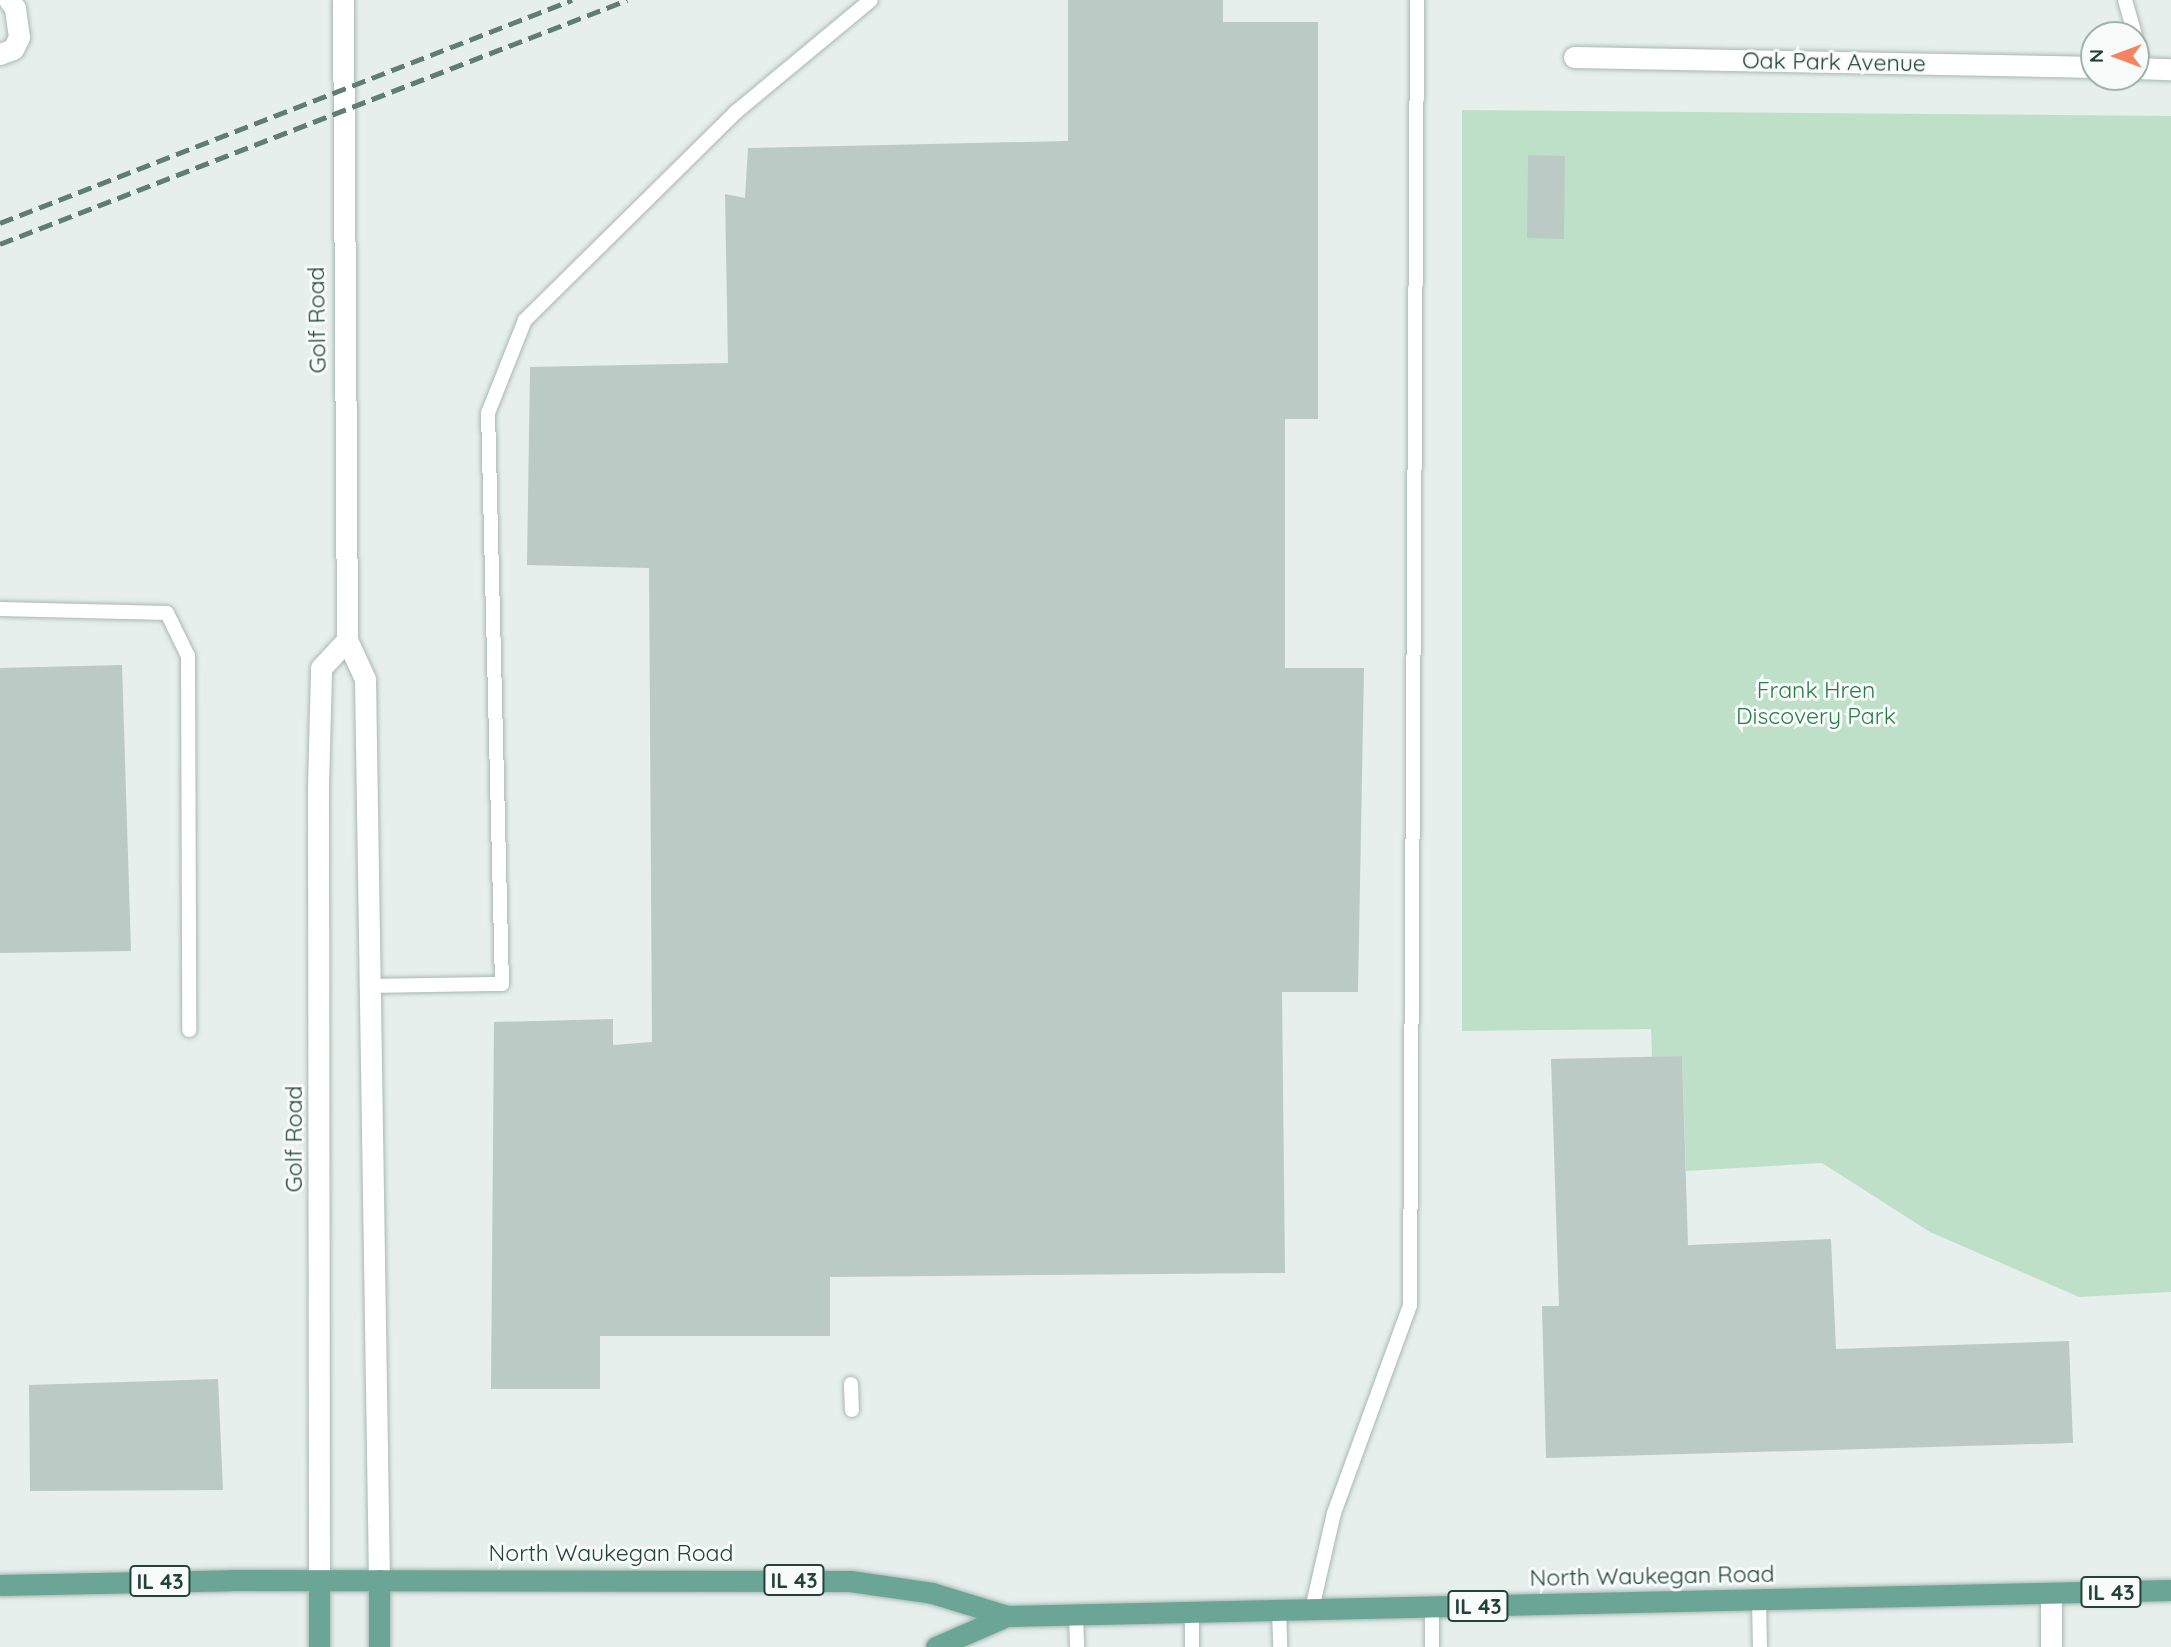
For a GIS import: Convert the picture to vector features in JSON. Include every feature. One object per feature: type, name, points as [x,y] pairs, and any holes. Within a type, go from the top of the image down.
[{"type":"main road","points":[[0,54],[13,49],[19,37],[15,8],[9,0]]},
{"type":"main road","name":"Golf Road","points":[[342,0],[347,640],[365,679],[373,986],[379,1647]]},
{"type":"main road","name":"Oak Park Avenue","points":[[1574,57],[2080,67]]},
{"type":"main road","points":[[2150,68],[2171,69]]},
{"type":"main road","name":"Golf Road","points":[[319,1647],[318,760],[321,668],[347,640]]},
{"type":"main road","name":"North Waukegan Road","points":[[379,1580],[850,1581],[932,1593],[1007,1616],[2171,1590]]},
{"type":"main road","name":"IL 43","points":[[0,1585],[379,1580]]},
{"type":"main road","points":[[2051,1594],[2051,1647]]},
{"type":"main road","name":"North Waukegan Road","points":[[936,1647],[1007,1616]]},
{"type":"lane","points":[[373,986],[502,984],[488,413],[525,320],[736,112],[871,0]]},
{"type":"lane","points":[[1312,1609],[1334,1513],[1410,1305],[1417,0]]},
{"type":"lane","points":[[2125,0],[2131,21]]},
{"type":"lane","points":[[0,609],[167,612],[188,656],[189,1030]]},
{"type":"lane","points":[[851,1384],[852,1410]]},
{"type":"lane","points":[[1759,1600],[1760,1647]]},
{"type":"lane","points":[[1432,1607],[1432,1647]]},
{"type":"lane","points":[[1279,1610],[1280,1647]]},
{"type":"lane","points":[[1192,1612],[1192,1647]]},
{"type":"lane","points":[[1076,1615],[1077,1647]]},
{"type":"green space","name":"Frank Hren Discovery Park","points":[[1462,110],[2171,116],[2171,1292],[2079,1297],[1930,1232],[1822,1163],[1686,1171],[1682,1056],[1652,1057],[1651,1029],[1462,1031]]},
{"type":"building","points":[[1068,0],[1223,0],[1223,22],[1318,22],[1318,419],[1285,419],[1285,668],[1364,668],[1358,992],[1282,992],[1285,1273],[830,1277],[830,1336],[600,1336],[600,1389],[491,1389],[494,1022],[613,1019],[613,1045],[652,1042],[649,568],[527,565],[530,367],[728,363],[725,194],[745,198],[748,148],[1068,141]]},
{"type":"building","points":[[1528,155],[1565,156],[1564,239],[1527,238]]},
{"type":"building","points":[[122,665],[131,951],[0,953],[0,668]]},
{"type":"building","points":[[1682,1056],[1688,1245],[1831,1239],[1836,1349],[2069,1341],[2073,1443],[1546,1458],[1542,1306],[1559,1306],[1551,1059]]},
{"type":"building","points":[[218,1379],[223,1490],[30,1491],[29,1385]]},
{"type":"railway","points":[[0,223],[572,0]]},
{"type":"railway","points":[[0,244],[627,0]]}]
